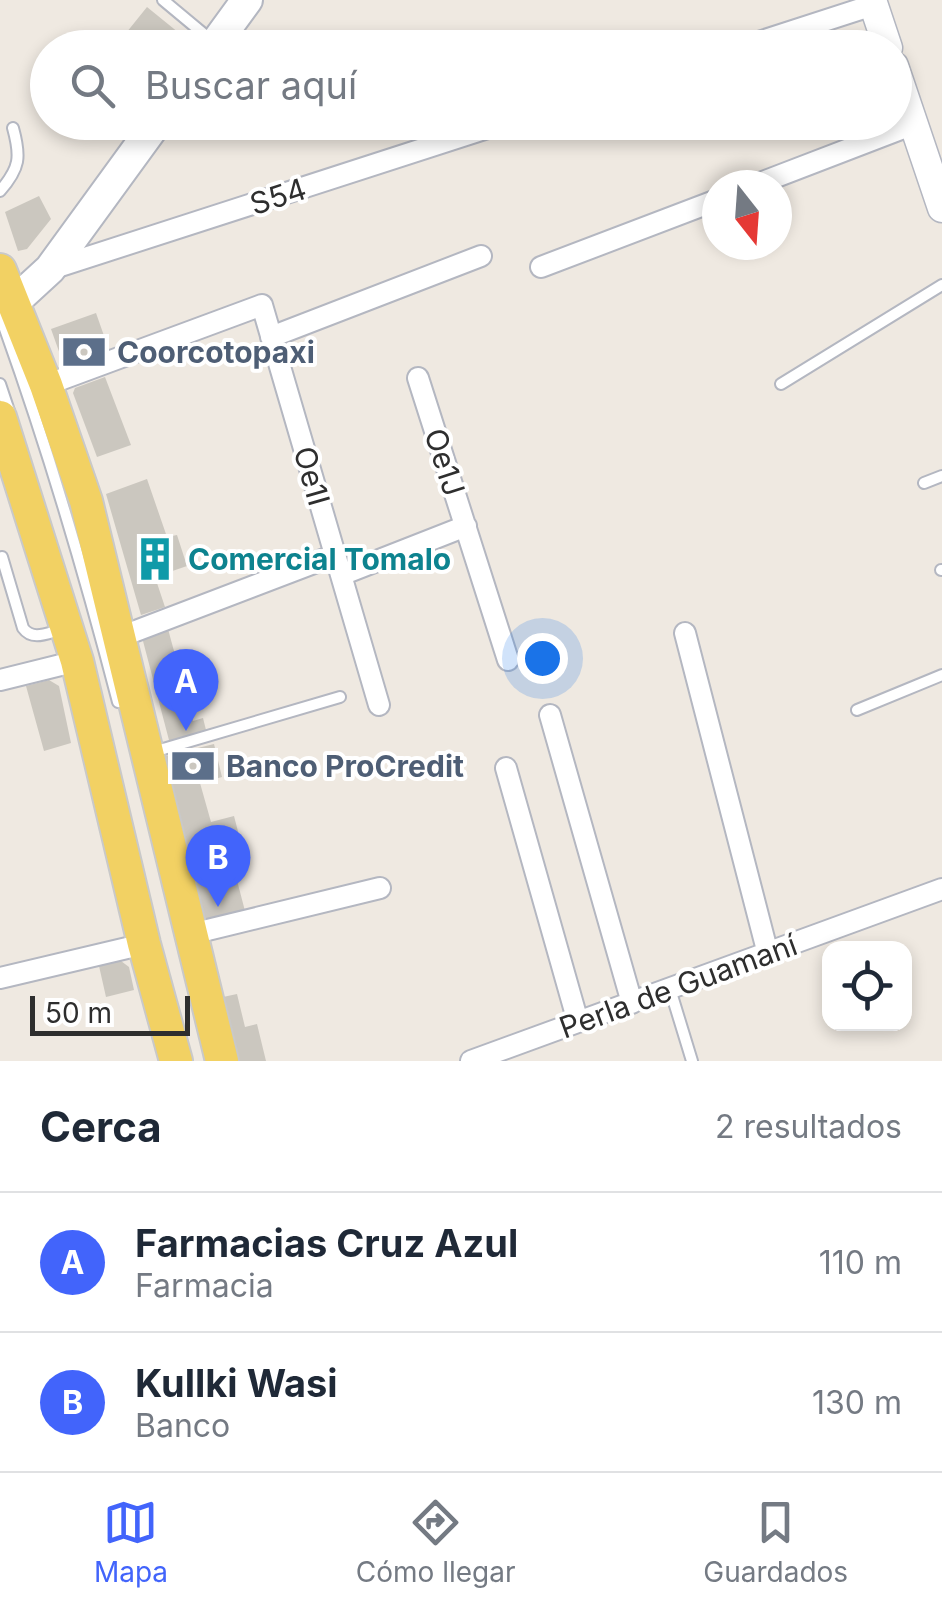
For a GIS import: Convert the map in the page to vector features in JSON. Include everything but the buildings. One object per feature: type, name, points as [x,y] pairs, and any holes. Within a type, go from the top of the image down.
[{"type":"main road","points":[[225,30],[247,0]]},
{"type":"main road","points":[[4,310],[50,269],[144,140]]},
{"type":"main road","points":[[0,270],[4,310],[46,386],[86,501],[120,637],[141,756],[184,932],[222,1061]]},
{"type":"main road","points":[[1,421],[75,643],[176,1061]]},
{"type":"street","points":[[794,30],[878,2],[884,30]]},
{"type":"street","points":[[912,118],[935,161],[942,208]]},
{"type":"street","name":"S54","points":[[50,269],[450,140]]},
{"type":"street","points":[[792,171],[872,140]]},
{"type":"street","points":[[542,267],[702,206]]},
{"type":"street","points":[[271,336],[481,256]]},
{"type":"street","name":"Oe1I","points":[[46,386],[262,305],[379,705]]},
{"type":"street","name":"Oe1J","points":[[418,378],[508,660]]},
{"type":"street","points":[[120,637],[466,526]]},
{"type":"street","points":[[684,633],[768,954]]},
{"type":"street","points":[[0,680],[75,643]]},
{"type":"street","points":[[550,715],[632,1003]]},
{"type":"street","points":[[506,768],[578,1022]]},
{"type":"street","points":[[184,932],[380,888]]},
{"type":"street","name":"Perla de Guamaní","points":[[470,1061],[942,889]]},
{"type":"street","points":[[0,978],[151,945]]},
{"type":"lane","points":[[163,0],[196,30]]},
{"type":"lane","points":[[0,191],[15,174],[19,150],[13,128]]},
{"type":"lane","points":[[781,384],[942,285]]},
{"type":"lane","points":[[4,310],[90,592],[124,722]]},
{"type":"lane","points":[[0,384],[25,456]]},
{"type":"lane","points":[[924,483],[942,476]]},
{"type":"lane","points":[[2,557],[28,634],[75,643],[148,908]]},
{"type":"lane","points":[[857,710],[942,675]]},
{"type":"lane","points":[[141,756],[340,696]]},
{"type":"lane","points":[[184,932],[212,1061]]},
{"type":"lane","points":[[151,945],[185,1061]]},
{"type":"lane","points":[[670,989],[692,1061]]},
{"type":"place","name":"Coorcotopaxi","points":[[84,352]]},
{"type":"place","name":"Comercial Tomalo","points":[[155,559]]},
{"type":"place","name":"Farmacias Cruz Azul","points":[[186,731]]},
{"type":"place","name":"Banco ProCredit","points":[[193,766]]},
{"type":"place","name":"Kullki Wasi","points":[[218,907]]}]
